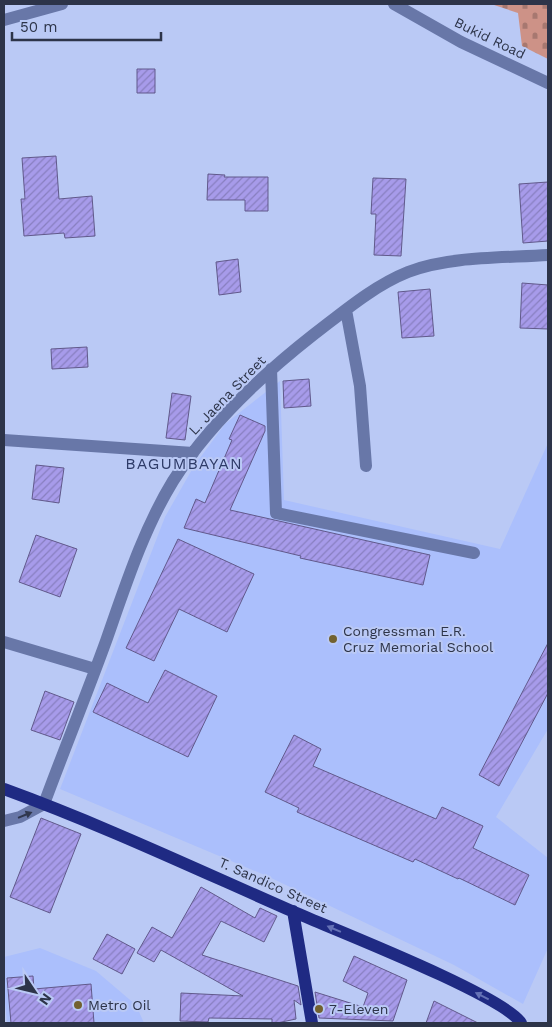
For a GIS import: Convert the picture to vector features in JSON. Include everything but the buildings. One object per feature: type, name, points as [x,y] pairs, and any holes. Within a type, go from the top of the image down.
[{"type":"main road","name":"T. Sandico Street","points":[[4,790],[44,804],[156,850],[470,990],[509,1010],[521,1023]]},
{"type":"main road","points":[[293,911],[312,1023]]},
{"type":"street","points":[[4,20],[31,8],[62,4]]},
{"type":"street","name":"Bukid Road","points":[[394,4],[461,42],[548,83]]},
{"type":"street","name":"L. Jaena Street","points":[[44,804],[157,508],[193,453],[271,369],[346,310],[408,272],[444,264],[548,255]]},
{"type":"street","points":[[346,310],[360,386],[366,466]]},
{"type":"street","points":[[271,369],[276,513],[474,553]]},
{"type":"street","points":[[4,440],[193,453]]},
{"type":"street","points":[[4,642],[95,669]]},
{"type":"street","points":[[4,821],[20,817],[44,804]]},
{"type":"shaded area","name":"Congressman E.R. Cruz Memorial School","points":[[280,381],[284,500],[500,549],[548,443],[548,729],[496,817],[548,858],[548,948],[523,1004],[454,965],[267,876],[60,789],[165,517],[194,466],[225,424]]},
{"type":"shaded area","points":[[40,948],[96,971],[136,1005],[144,1023],[7,1023],[4,991],[4,957]]},
{"type":"green space","points":[[491,4],[548,4],[548,59],[522,46],[518,13]]},
{"type":"place","name":"Congressman E.R. Cruz Memorial School","points":[[333,639]]},
{"type":"place","name":"Metro Oil","points":[[78,1005]]},
{"type":"place","name":"7-Eleven","points":[[319,1009]]},
{"type":"district","name":"BAGUMBAYAN","points":[[184,463]]}]
